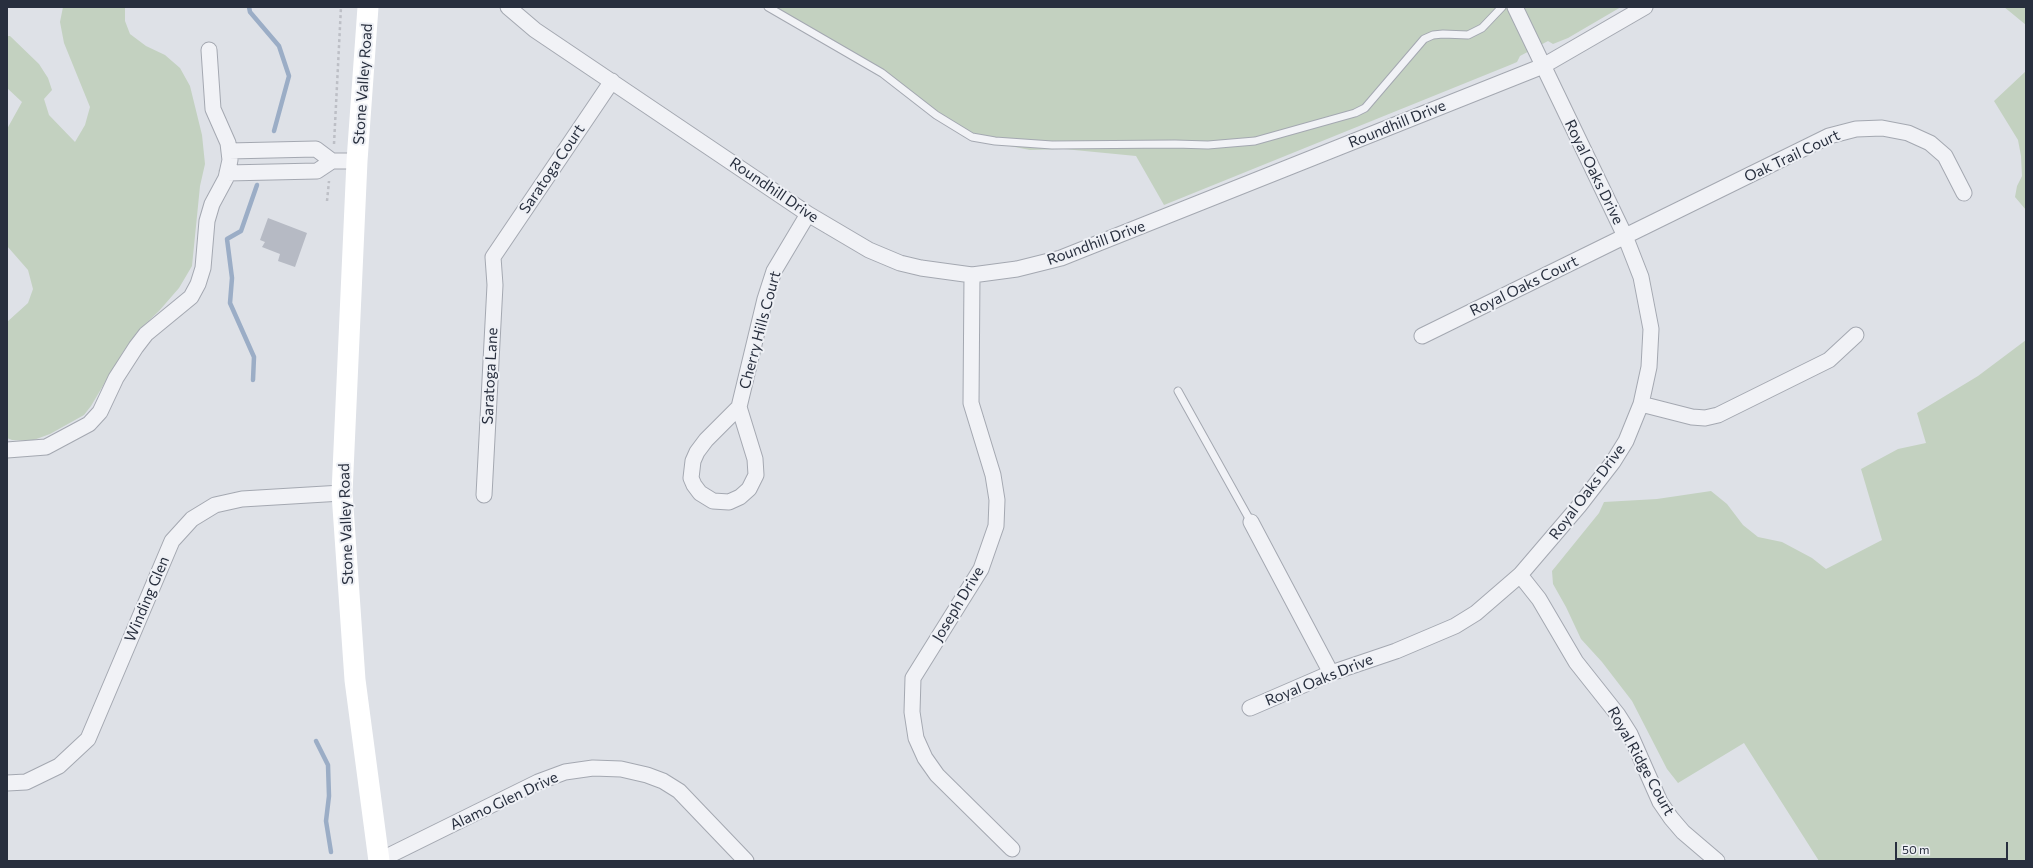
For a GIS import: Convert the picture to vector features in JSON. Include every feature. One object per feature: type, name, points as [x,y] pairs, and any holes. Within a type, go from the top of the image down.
[{"type":"street","name":"Stone Valley Road","points":[[356,7],[357,161]]},
{"type":"street","name":"Stone Valley Road","points":[[368,7],[357,161],[342,493],[355,680],[378,861]]},
{"type":"street","name":"Roundhill Drive","points":[[508,7],[535,30],[808,214],[869,250],[900,263],[942,272],[972,275],[1018,269],[1061,258],[1543,66],[1645,7]]},
{"type":"street","name":"Royal Oaks Drive","points":[[1250,708],[1332,673],[1396,651],[1455,626],[1476,613],[1520,575],[1579,506],[1613,462],[1626,441],[1641,404],[1649,367],[1651,329],[1641,277],[1625,236],[1515,7]]},
{"type":"street","points":[[7,450],[46,447],[89,424],[100,412],[116,378],[146,334],[191,297],[198,284],[203,268],[207,220],[229,161],[228,143],[213,109],[209,50]]},
{"type":"street","name":"Saratoga Court","points":[[493,257],[612,81]]},
{"type":"street","name":"Oak Trail Court","points":[[1625,236],[1829,136],[1856,129],[1882,128],[1908,133],[1930,143],[1945,156],[1964,193]]},
{"type":"street","points":[[229,161],[316,149],[332,161]]},
{"type":"street","points":[[229,161],[317,171],[332,161],[357,161]]},
{"type":"street","name":"Cherry Hills Court","points":[[739,407],[706,440],[697,452],[693,461],[692,478],[694,485],[700,493],[713,501],[729,502],[740,497],[749,489],[756,475],[755,458],[739,407],[765,299],[774,271],[808,214]]},
{"type":"street","name":"Royal Oaks Court","points":[[1422,336],[1625,236]]},
{"type":"street","name":"Saratoga Lane","points":[[484,495],[495,286],[493,257]]},
{"type":"street","name":"Joseph Drive","points":[[972,275],[970,403],[993,475],[997,500],[996,526],[981,569],[913,678],[912,712],[916,738],[925,758],[937,776],[1012,849]]},
{"type":"street","points":[[1641,404],[1692,418],[1705,418],[1718,415],[1829,360],[1856,336]]},
{"type":"street","name":"Winding Glen","points":[[7,783],[26,782],[59,766],[88,739],[172,541],[192,519],[214,505],[242,499],[342,493]]},
{"type":"street","points":[[1251,522],[1332,673]]},
{"type":"street","name":"Royal Ridge Court","points":[[1520,575],[1539,599],[1576,662],[1618,714],[1630,734],[1660,802],[1671,818],[1683,832],[1717,861]]},
{"type":"street","name":"Alamo Glen Drive","points":[[378,861],[538,782],[565,772],[593,768],[627,770],[647,775],[668,784],[679,791],[746,861]]},
{"type":"lane","points":[[768,7],[882,73],[936,114],[972,137],[995,141],[1045,145],[1174,144],[1208,146],[1255,141],[1355,113],[1364,108],[1424,39],[1433,35],[1443,34],[1468,35],[1482,28],[1502,7]]},
{"type":"lane","points":[[1178,391],[1251,522]]},
{"type":"path","points":[[327,201],[335,134],[341,7]]},
{"type":"green space","points":[[63,7],[125,7],[125,21],[130,34],[146,46],[165,55],[180,68],[190,86],[202,135],[205,164],[200,186],[192,266],[179,288],[159,311],[137,332],[84,415],[50,434],[31,441],[12,440],[7,438],[7,322],[28,303],[33,289],[28,270],[7,246],[7,129],[22,102],[7,88],[7,36],[10,36],[39,64],[48,78],[52,90],[44,99],[49,115],[75,142],[85,125],[90,107],[64,43],[60,22]]},
{"type":"green space","points":[[762,7],[1621,7],[1568,38],[1553,44],[1548,41],[1520,56],[1517,62],[1164,205],[1136,156],[1064,149],[1030,150],[964,137],[925,110],[860,61]]},
{"type":"green space","points":[[2004,7],[2026,7],[2026,25],[2009,11]]},
{"type":"green space","points":[[2026,71],[2026,210],[2015,197],[2017,186],[2022,176],[2021,156],[2018,140],[1994,101]]},
{"type":"green space","points":[[2026,340],[2026,861],[1819,861],[1744,743],[1678,783],[1667,769],[1632,701],[1602,662],[1581,639],[1553,584],[1552,571],[1599,513],[1604,502],[1657,499],[1711,491],[1727,504],[1743,525],[1758,537],[1782,542],[1812,558],[1826,569],[1882,540],[1861,469],[1898,449],[1926,443],[1917,413],[1978,376]]},
{"type":"building","points":[[268,218],[307,233],[295,267],[278,261],[280,254],[262,247],[265,242],[260,240]]},
{"type":"waterway","points":[[249,7],[250,12],[279,46],[289,76],[274,131]]},
{"type":"waterway","points":[[253,380],[254,357],[230,303],[232,278],[227,239],[241,231],[257,185]]},
{"type":"waterway","points":[[316,741],[328,765],[329,796],[326,821],[331,852]]}]
